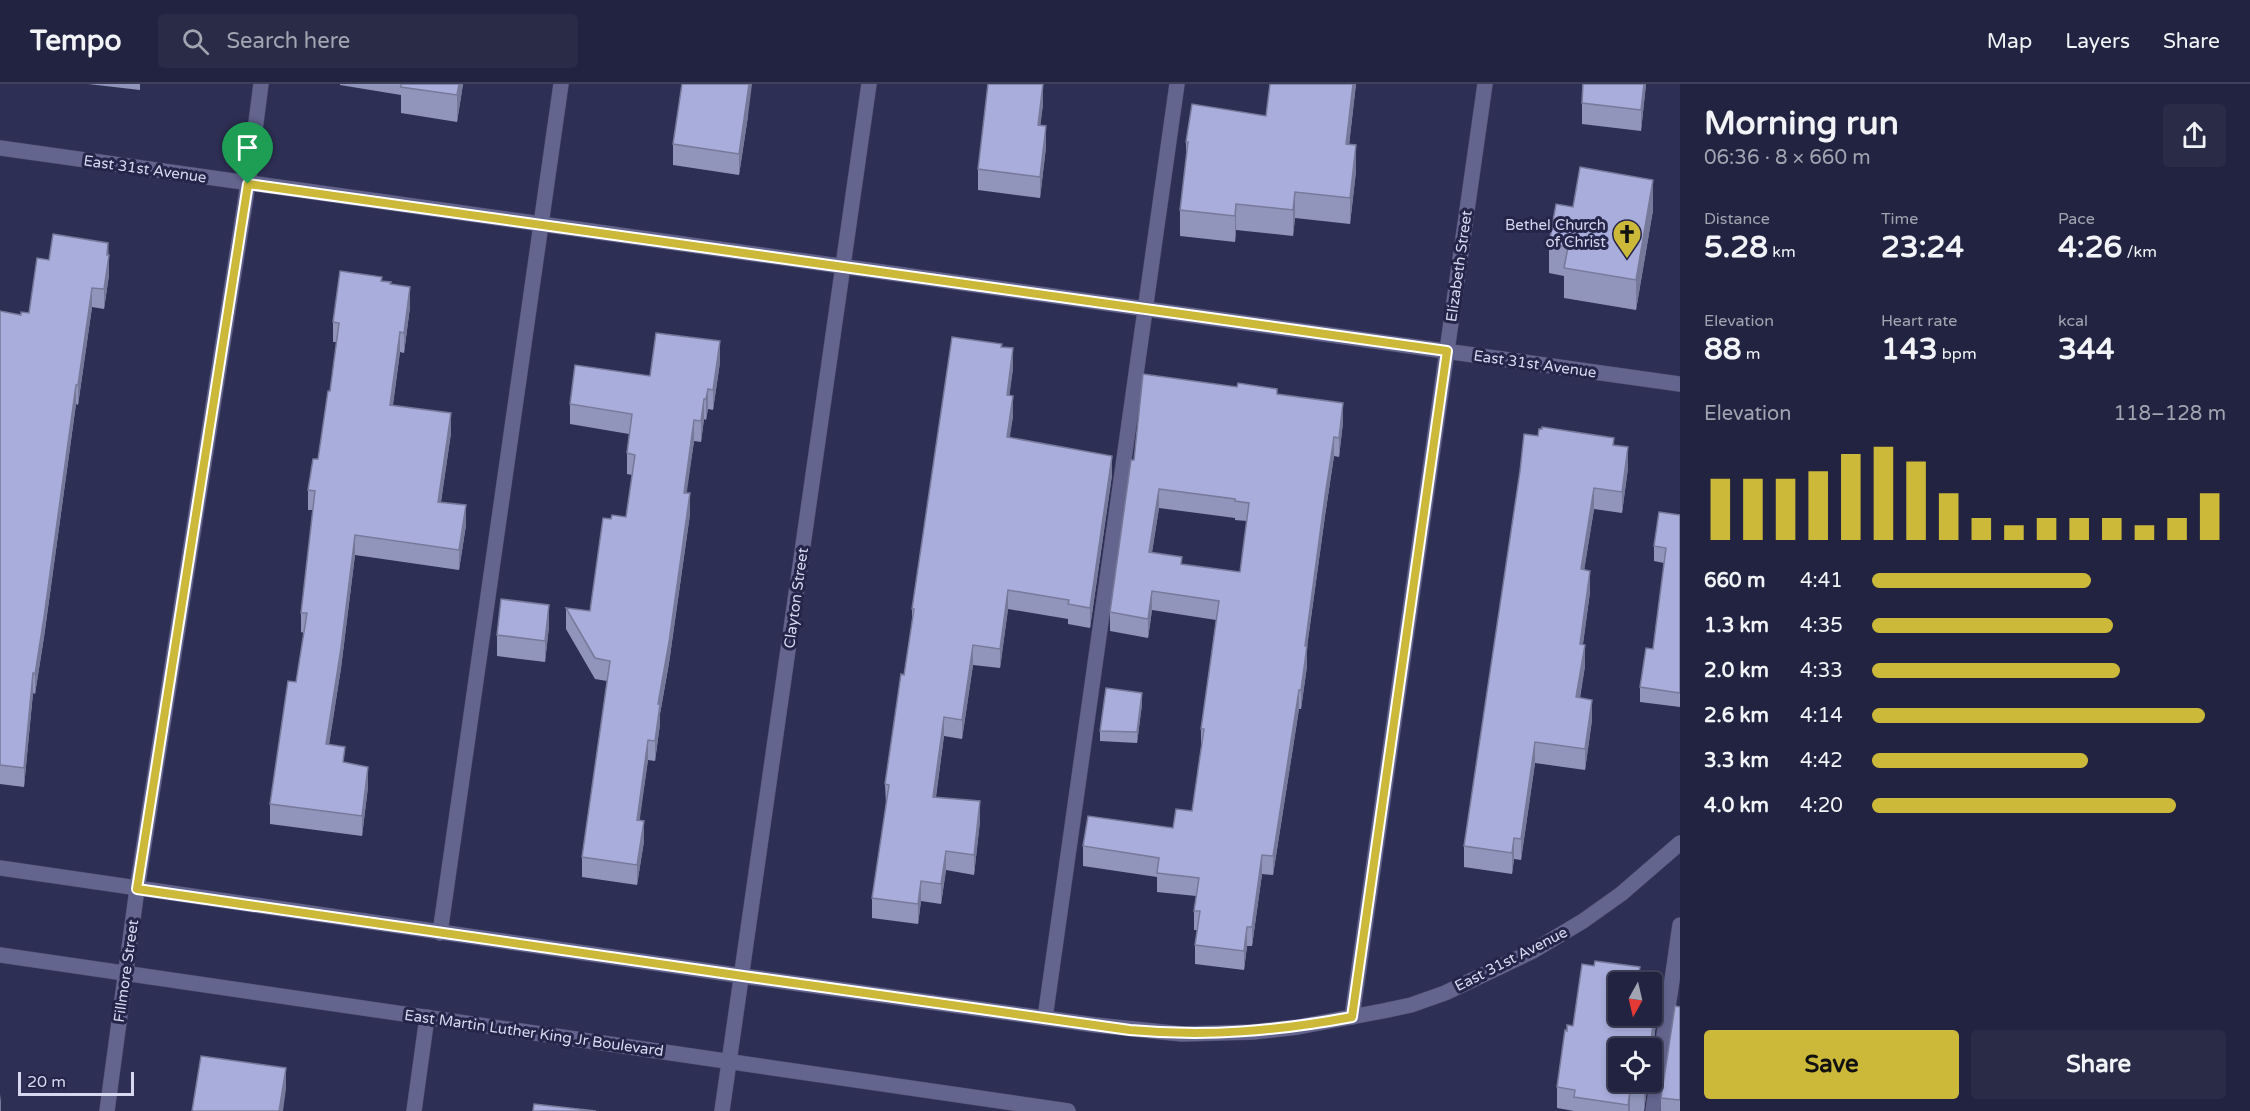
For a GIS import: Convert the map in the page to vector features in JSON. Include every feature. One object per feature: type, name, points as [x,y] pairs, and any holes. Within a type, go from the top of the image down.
[{"type":"street","name":"Fillmore Street","points":[[107,1111],[137,889],[248,184],[261,84]]},
{"type":"street","points":[[440,933],[561,84]]},
{"type":"street","name":"Clayton Street","points":[[722,1111],[870,84]]},
{"type":"street","points":[[1045,1018],[1177,84]]},
{"type":"street","name":"Elizabeth Street","points":[[1352,1017],[1485,84]]},
{"type":"street","name":"East 31st Avenue","points":[[0,148],[1680,384]]},
{"type":"street","name":"East 31st Avenue","points":[[1352,1017],[1411,1005],[1445,993],[1533,951],[1621,894],[1680,843]]},
{"type":"street","points":[[0,868],[440,933],[1130,1030],[1182,1034],[1253,1032],[1352,1017]]},
{"type":"street","points":[[1653,1111],[1680,925]]},
{"type":"street","name":"East Martin Luther King Jr Boulevard","points":[[0,955],[729,1061],[1038,1109],[1068,1111]]},
{"type":"street","points":[[414,1111],[427,1017]]},
{"type":"building","points":[[401,84],[459,84],[457,95],[401,87]]},
{"type":"building","points":[[682,84],[749,84],[739,154],[673,144]]},
{"type":"building","points":[[988,84],[1043,84],[1038,125],[1046,126],[1040,177],[978,169]]},
{"type":"building","points":[[1270,84],[1353,84],[1346,144],[1356,145],[1350,198],[1295,192],[1293,210],[1236,204],[1235,216],[1180,210],[1192,104],[1266,116]]},
{"type":"building","points":[[1583,84],[1644,84],[1641,110],[1582,103]]},
{"type":"building","points":[[1580,167],[1653,180],[1636,280],[1564,268],[1568,247],[1549,244],[1556,204],[1573,207]]},
{"type":"building","points":[[53,234],[108,243],[107,255],[109,255],[104,289],[92,288],[78,385],[76,385],[44,617],[35,674],[33,673],[24,768],[0,765],[0,311],[21,315],[21,312],[29,313],[37,258],[49,260]]},
{"type":"building","points":[[340,271],[382,277],[381,281],[410,287],[404,333],[400,332],[390,405],[451,413],[438,502],[466,505],[459,550],[355,535],[326,744],[345,747],[343,762],[368,767],[362,816],[270,804],[288,681],[296,682],[307,613],[301,613],[315,491],[308,490],[313,459],[318,459],[328,391],[330,391],[339,323],[333,322]]},
{"type":"building","points":[[656,333],[720,341],[713,390],[708,389],[706,399],[704,399],[701,421],[694,420],[684,493],[690,493],[658,704],[660,704],[655,741],[648,740],[637,820],[644,821],[637,865],[582,857],[610,661],[595,658],[566,608],[590,611],[603,518],[611,519],[612,515],[626,517],[635,455],[627,453],[632,414],[570,404],[575,365],[650,376]]},
{"type":"building","points":[[952,337],[1002,344],[1001,347],[1013,348],[1007,395],[1013,396],[1007,437],[1112,456],[1090,608],[1068,604],[1069,600],[1008,590],[1000,649],[973,645],[962,720],[944,717],[933,797],[980,801],[974,855],[946,851],[941,884],[921,881],[918,904],[872,898],[889,785],[885,784],[901,674],[904,675],[914,609],[912,609]]},
{"type":"building","points":[[1143,374],[1237,387],[1238,383],[1277,389],[1277,394],[1343,403],[1339,438],[1334,437],[1301,690],[1299,690],[1273,856],[1262,855],[1252,927],[1247,927],[1244,951],[1195,945],[1200,911],[1194,911],[1199,878],[1157,873],[1159,858],[1083,846],[1088,816],[1173,828],[1176,809],[1192,811],[1204,729],[1201,729],[1219,601],[1152,591],[1148,619],[1110,612],[1131,460],[1134,460]],"holes":[[[1159,489],[1235,499],[1235,501],[1249,503],[1240,572],[1181,564],[1182,557],[1149,552]]]},
{"type":"building","points":[[1542,427],[1614,438],[1613,445],[1628,447],[1622,492],[1594,488],[1581,569],[1590,571],[1580,644],[1585,645],[1576,697],[1592,700],[1585,749],[1535,742],[1521,839],[1514,838],[1512,853],[1464,846],[1524,434],[1538,436],[1539,429]]},
{"type":"building","points":[[1659,512],[1680,515],[1680,693],[1640,687],[1646,648],[1653,649],[1666,548],[1654,546]]},
{"type":"building","points":[[501,599],[549,605],[545,641],[497,635]]},
{"type":"building","points":[[1106,688],[1142,693],[1137,732],[1100,731]]},
{"type":"building","points":[[1595,961],[1640,967],[1639,972],[1608,972],[1608,1026],[1653,1026],[1651,1038],[1608,1038],[1608,1092],[1630,1092],[1628,1105],[1574,1097],[1575,1090],[1557,1087],[1565,1030],[1567,1031],[1567,1025],[1573,1026],[1582,964],[1594,966]]},
{"type":"building","points":[[1675,1006],[1680,1007],[1680,1100],[1661,1098]]},
{"type":"building","points":[[201,1056],[286,1068],[279,1111],[192,1111]]},
{"type":"building","points":[[534,1104],[596,1111],[533,1111]]},
{"type":"place","name":"Bethel Church of Christ","points":[[1627,260]]},
{"type":"route","points":[[248,184],[1447,351],[1352,1017],[1299,1027],[1253,1032],[1182,1034],[1130,1030],[137,889],[248,184]]}]
